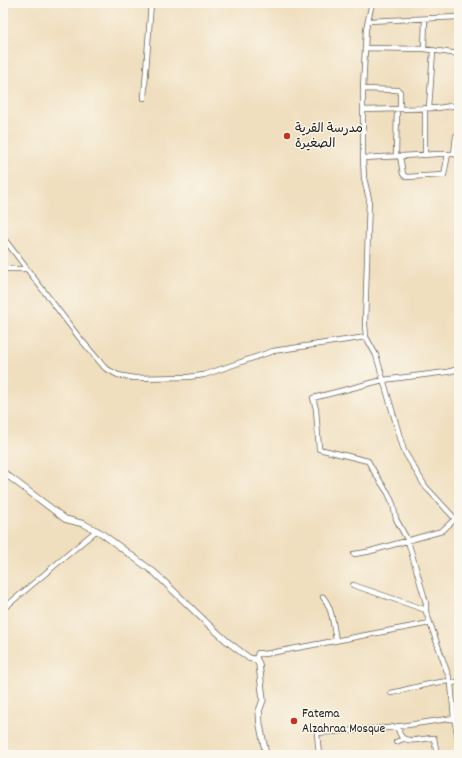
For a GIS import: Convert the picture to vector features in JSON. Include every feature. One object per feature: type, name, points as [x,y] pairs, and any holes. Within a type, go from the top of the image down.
[{"type":"main road","points":[[3,472],[65,519],[84,524],[97,530],[155,573],[209,625],[238,650],[249,658],[256,659],[259,662],[263,700],[259,711],[260,725],[266,755]]},
{"type":"street","points":[[144,98],[151,3]]},
{"type":"street","points":[[372,3],[366,29],[363,89],[364,178],[369,199],[365,324],[366,337],[376,355],[404,451],[425,486],[459,523]]},
{"type":"street","points":[[368,21],[459,17]]},
{"type":"street","points":[[424,49],[425,19]]},
{"type":"street","points":[[366,48],[424,49],[459,54]]},
{"type":"street","points":[[425,154],[427,108],[433,51]]},
{"type":"street","points":[[363,89],[398,90],[400,92],[398,156],[404,176],[443,175],[445,172],[448,154]]},
{"type":"street","points":[[363,110],[427,108],[459,105]]},
{"type":"street","points":[[363,158],[425,154],[457,155],[456,136],[459,133]]},
{"type":"street","points":[[4,239],[78,336],[105,368],[118,375],[134,378],[188,378],[204,375],[273,351],[366,337]]},
{"type":"street","points":[[3,269],[27,269]]},
{"type":"street","points":[[459,369],[447,372],[383,380],[313,398],[316,409],[319,449],[368,461],[388,493],[393,504],[396,520],[408,541],[426,604],[426,610],[451,682],[454,718],[459,743]]},
{"type":"street","points":[[354,554],[367,552],[442,532],[455,518]]},
{"type":"street","points":[[3,609],[97,530]]},
{"type":"street","points":[[353,585],[426,610]]},
{"type":"street","points":[[323,597],[327,602],[331,614],[336,640]]},
{"type":"street","points":[[256,659],[258,653],[265,654],[430,623]]},
{"type":"street","points":[[391,692],[417,688],[433,682],[459,682]]},
{"type":"street","points":[[319,755],[317,733],[397,726],[454,718]]},
{"type":"street","points":[[397,726],[400,735],[403,738],[410,740],[434,738],[437,755]]},
{"type":"street","points":[[396,742],[403,738]]},
{"type":"place","name":"مدرسة القرية الصغيرة","points":[[287,136]]},
{"type":"place","name":"Fatema Alzahraa Mosque","points":[[294,721]]}]
